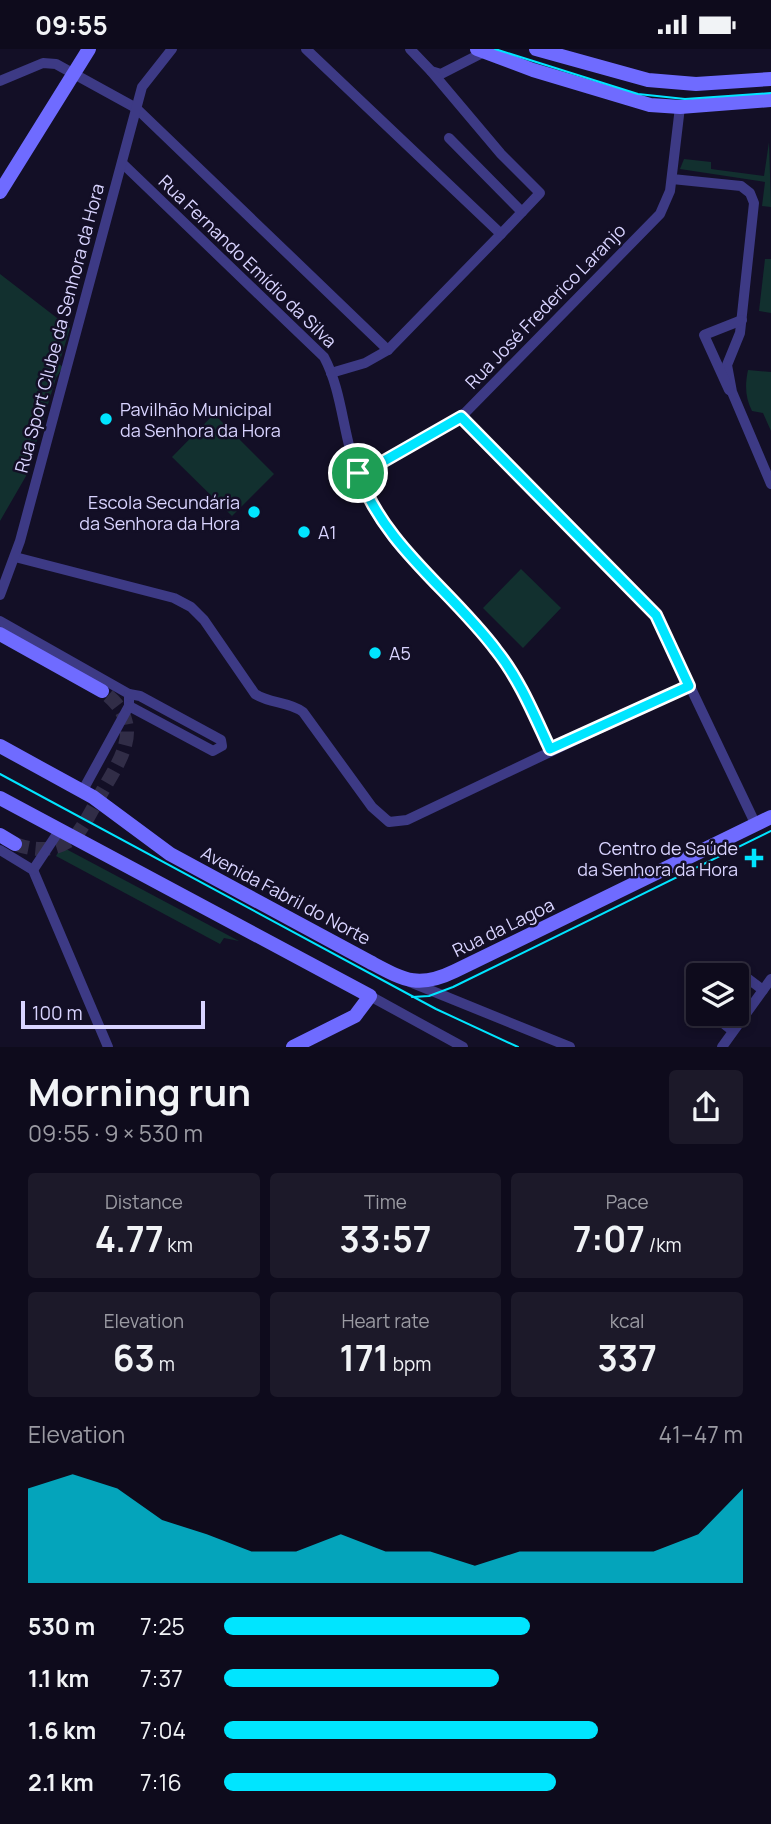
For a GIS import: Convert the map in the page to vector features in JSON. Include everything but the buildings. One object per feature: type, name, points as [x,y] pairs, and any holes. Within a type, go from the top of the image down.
[{"type":"street","points":[[0,192],[89,49]]},
{"type":"street","name":"Rua Sport Clube da Senhora da Hora","points":[[0,595],[15,557],[136,108],[147,76],[172,49]]},
{"type":"street","points":[[306,49],[500,234]]},
{"type":"street","points":[[331,373],[365,363],[388,350],[540,193],[501,154],[410,49]]},
{"type":"street","points":[[536,49],[648,80],[696,84],[771,79]]},
{"type":"street","points":[[431,71],[447,73],[483,50],[635,101],[680,107],[771,100]]},
{"type":"street","points":[[0,81],[43,63],[57,64],[136,108],[388,350]]},
{"type":"street","name":"Rua José Frederico Laranjo","points":[[358,473],[461,417],[660,213],[667,204],[672,179],[680,107]]},
{"type":"street","points":[[449,138],[522,212]]},
{"type":"street","name":"Rua Fernando Emídio da Silva","points":[[122,163],[318,350],[331,373],[365,494],[387,531],[469,617],[513,674],[550,749]]},
{"type":"street","points":[[672,179],[741,186],[750,193],[754,208],[742,320],[738,340],[727,362],[732,391],[771,485]]},
{"type":"street","points":[[732,391],[727,389],[704,335],[742,320]]},
{"type":"street","points":[[461,417],[656,615],[756,825]]},
{"type":"street","points":[[15,557],[174,599],[191,607],[255,694],[267,700],[290,704],[303,712],[382,818],[389,822],[407,820],[550,749],[689,686]]},
{"type":"street","points":[[0,621],[129,694],[140,696],[221,740],[222,746],[213,751],[129,706]]},
{"type":"street","points":[[0,634],[102,691]]},
{"type":"street","points":[[83,790],[129,706],[129,694]]},
{"type":"street","name":"Avenida Fabril do Norte","points":[[0,746],[83,790],[170,854],[400,978],[570,1047]]},
{"type":"street","points":[[0,798],[463,1047]]},
{"type":"street","name":"Rua da Lagoa","points":[[400,978],[419,982],[440,978],[771,817]]},
{"type":"street","points":[[33,870],[59,831]]},
{"type":"street","points":[[0,835],[16,844]]},
{"type":"street","points":[[0,850],[33,870],[108,1047]]},
{"type":"street","points":[[722,1047],[771,979]]},
{"type":"street","points":[[749,980],[763,990]]},
{"type":"street","points":[[293,1047],[355,1016],[370,996]]},
{"type":"street","points":[[727,1026],[733,1031]]},
{"type":"green space","points":[[769,142],[771,207],[762,206],[765,182],[680,169],[684,159],[711,162],[711,169],[764,176]]},
{"type":"green space","points":[[765,259],[771,259],[771,313],[759,311]]},
{"type":"green space","points":[[0,274],[70,328],[59,364],[63,367],[56,378],[26,476],[0,521]]},
{"type":"green space","points":[[748,370],[771,372],[771,431],[763,413],[752,411],[750,406],[746,391]]},
{"type":"green space","points":[[214,414],[274,474],[232,516],[172,457]]},
{"type":"green space","points":[[521,569],[561,608],[523,648],[483,608]]},
{"type":"green space","points":[[60,849],[66,849],[239,941],[224,938],[220,944],[56,856]]},
{"type":"tunnel","points":[[15,844],[39,849],[61,845],[75,837],[90,814],[118,764],[127,739],[123,714],[102,691]]},
{"type":"tram line","points":[[495,49],[638,94],[685,99],[771,93]]},
{"type":"tram line","points":[[0,774],[436,1009],[518,1047]]},
{"type":"tram line","points":[[412,997],[429,996],[453,987],[771,831]]},
{"type":"place","name":"Pavilhão Municipal da Senhora da Hora","points":[[106,419]]},
{"type":"place","name":"Escola Secundária da Senhora da Hora","points":[[254,512]]},
{"type":"place","name":"A1","points":[[304,532]]},
{"type":"place","name":"A5","points":[[375,653]]},
{"type":"place","name":"Centro de Saúde da Senhora da Hora","points":[[754,858]]},
{"type":"route","points":[[461,417],[565,519],[656,615],[689,686],[550,749],[522,689],[496,649],[387,531],[365,494],[358,473],[461,417]]}]
